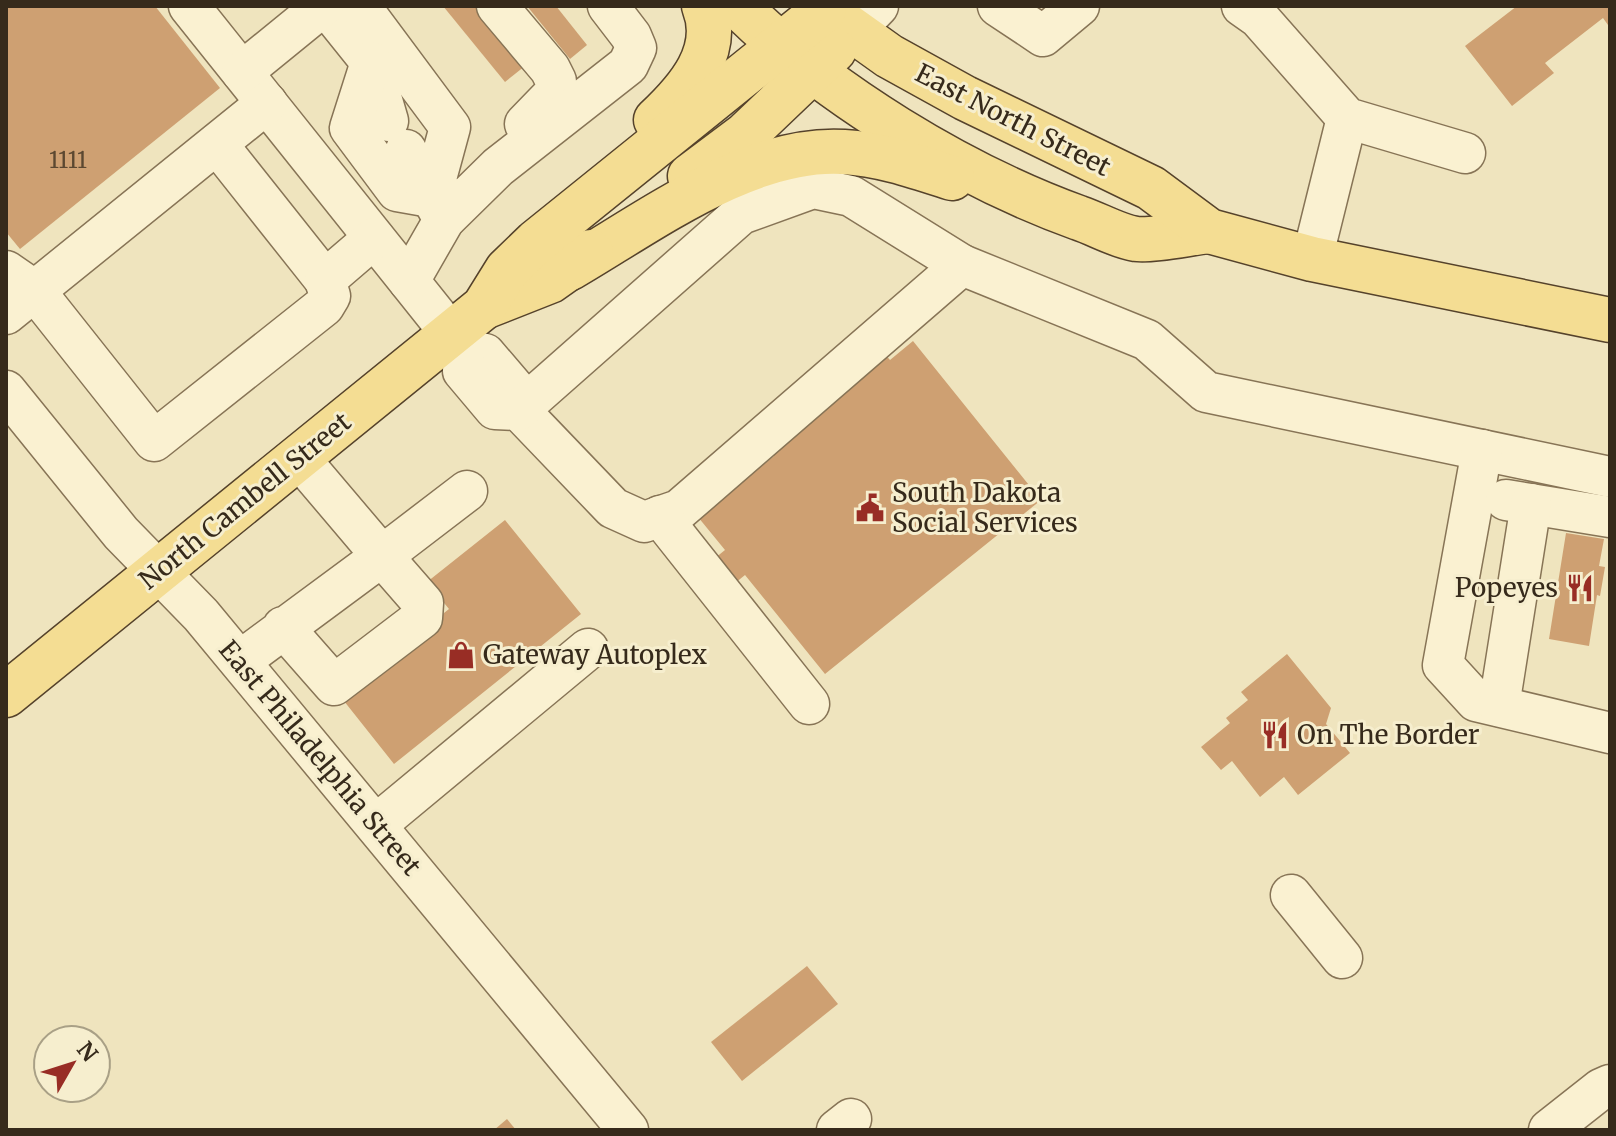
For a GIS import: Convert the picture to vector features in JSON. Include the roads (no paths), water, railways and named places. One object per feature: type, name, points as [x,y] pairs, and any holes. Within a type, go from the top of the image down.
[{"type":"main road","points":[[596,192],[626,147],[674,103],[702,64],[711,34],[710,20],[704,6]]},
{"type":"main road","name":"East North Street","points":[[738,6],[849,96],[907,133],[1003,185],[1057,210],[1137,239],[1209,231]]},
{"type":"main road","name":"North Cambell Street","points":[[6,695],[298,457],[467,330],[570,268],[746,134],[798,57],[841,12]]},
{"type":"main road","name":"East North Street","points":[[841,12],[889,56],[965,98],[1151,188],[1209,231],[1312,259],[1610,320]]},
{"type":"main road","name":"North Cambell Street","points":[[467,330],[507,270],[596,192],[798,57]]},
{"type":"main road","points":[[570,268],[724,179],[753,167],[808,154],[844,152],[880,157],[1057,210]]},
{"type":"street","points":[[189,6],[409,281],[467,330],[515,389],[519,410],[613,508],[644,522],[679,510],[962,265]]},
{"type":"street","points":[[242,72],[324,6],[371,62],[397,136],[437,208]]},
{"type":"street","points":[[360,6],[450,127],[437,208],[409,281]]},
{"type":"street","points":[[437,208],[476,175],[556,92],[556,81],[550,69],[497,6]]},
{"type":"street","points":[[437,208],[498,167],[628,65],[636,48],[631,36],[608,6]]},
{"type":"street","points":[[998,6],[1043,36],[1079,6]]},
{"type":"street","points":[[1242,6],[1259,18],[1347,118],[1465,153]]},
{"type":"street","points":[[371,62],[350,128],[397,191],[437,208]]},
{"type":"street","points":[[217,144],[325,280],[330,296],[324,306],[154,441],[16,292],[217,144],[267,103]]},
{"type":"street","points":[[1312,259],[1347,118]]},
{"type":"street","points":[[519,410],[741,214],[813,188],[851,196],[962,265],[1147,340],[1206,392],[1610,477]]},
{"type":"street","points":[[325,280],[374,238]]},
{"type":"street","name":"East Philadelphia Street","points":[[6,391],[121,533],[201,615],[240,661],[628,1130]]},
{"type":"street","points":[[1482,450],[1443,665],[1476,701],[1610,733]]},
{"type":"street","points":[[283,627],[334,685],[422,618],[423,603],[298,457]]},
{"type":"street","points":[[240,661],[467,491]]},
{"type":"street","points":[[1474,494],[1610,517]]},
{"type":"street","points":[[1499,706],[1531,504]]},
{"type":"street","points":[[660,516],[809,704]]},
{"type":"street","points":[[376,825],[588,649]]},
{"type":"street","points":[[1291,895],[1342,958]]},
{"type":"street","points":[[1549,1130],[1610,1085]]},
{"type":"place","name":"South Dakota Social Services","points":[[870,508]]},
{"type":"place","name":"Popeyes","points":[[1580,588]]},
{"type":"place","name":"Gateway Autoplex","points":[[461,655]]},
{"type":"place","name":"On The Border","points":[[1275,735]]}]
